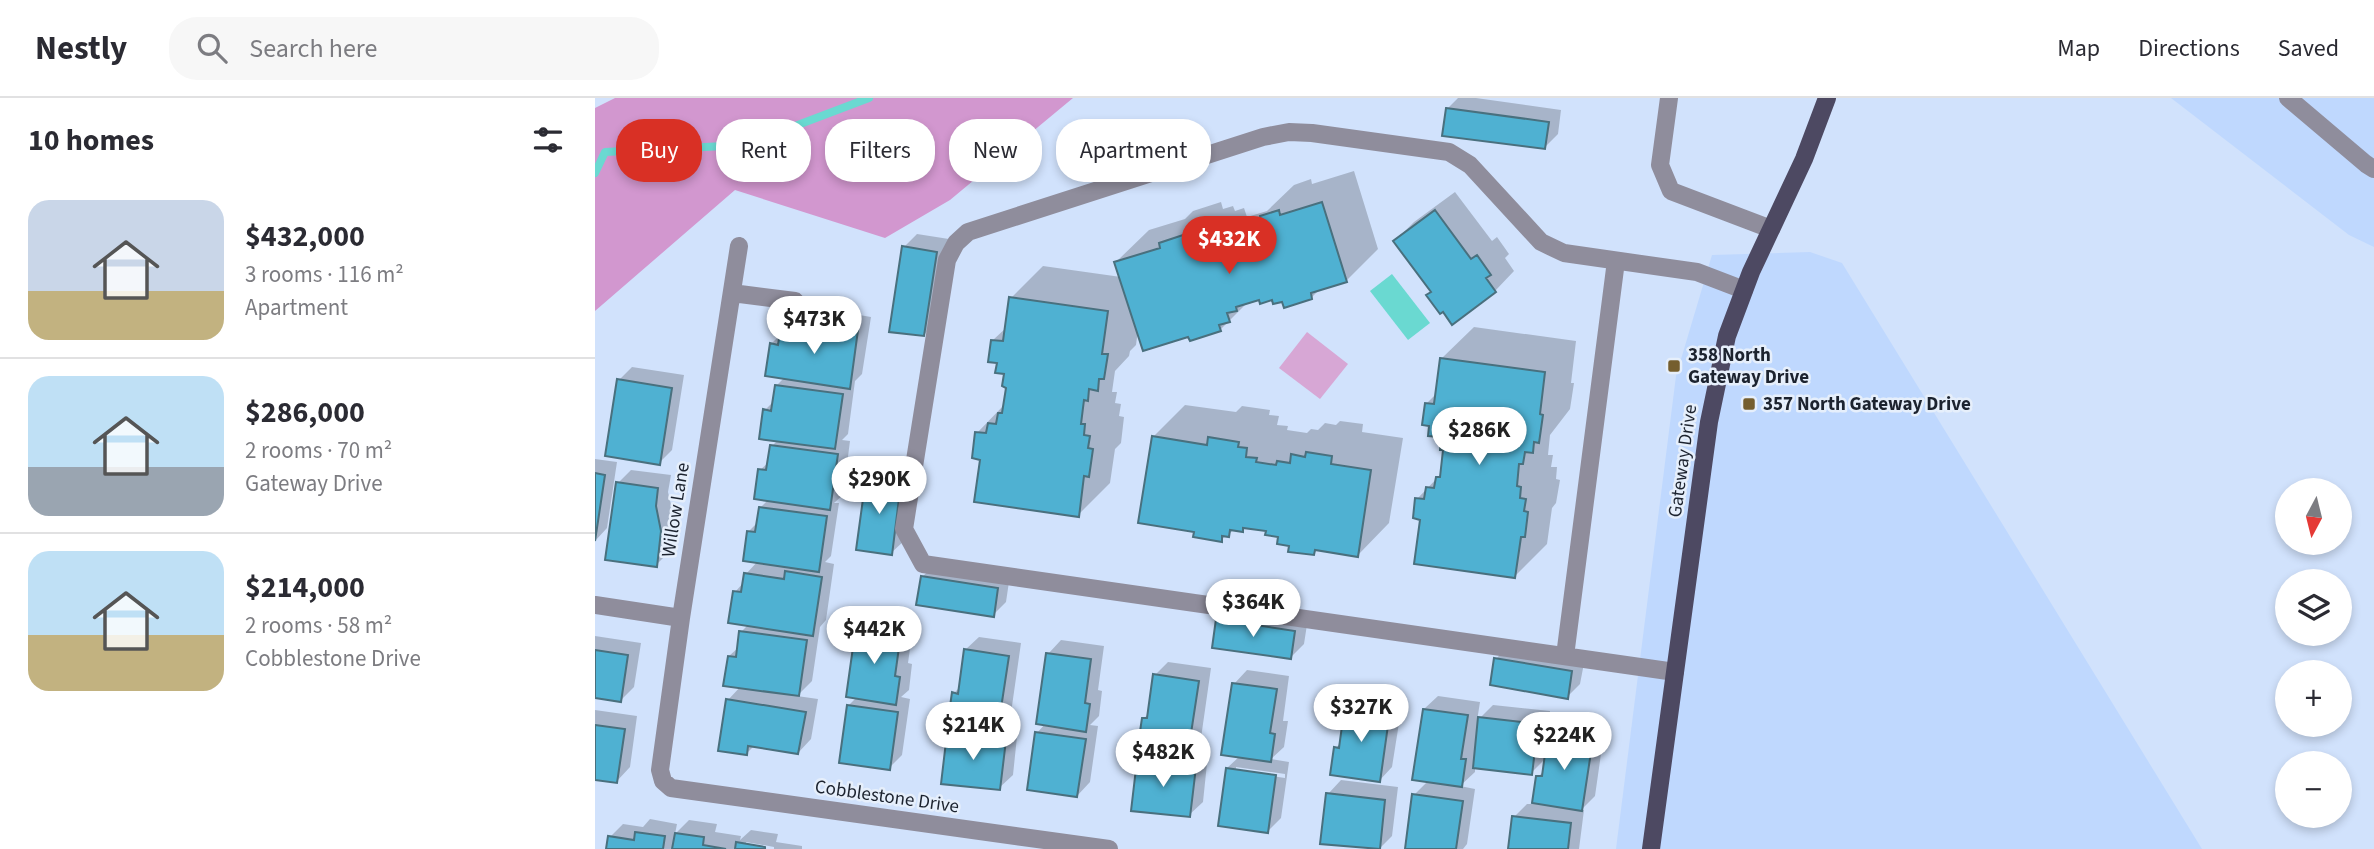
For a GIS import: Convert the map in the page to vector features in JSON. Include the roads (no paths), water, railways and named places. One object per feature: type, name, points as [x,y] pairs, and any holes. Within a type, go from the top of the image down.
[{"type":"main road","name":"Gateway Drive","points":[[1651,849],[1709,422],[1727,336],[1744,290],[1804,159],[1827,98]]},
{"type":"street","points":[[1669,98],[1660,165],[1671,191],[1771,229]]},
{"type":"street","points":[[2288,98],[2374,169]]},
{"type":"street","points":[[1675,672],[923,564],[904,529],[947,260],[956,243],[968,232],[1263,137],[1289,132],[1449,152],[1470,165],[1541,242],[1563,253],[1697,272],[1744,290]]},
{"type":"street","name":"Willow Lane","points":[[663,781],[660,770],[681,618],[739,246]]},
{"type":"street","points":[[1565,656],[1616,261]]},
{"type":"street","points":[[732,293],[795,301]]},
{"type":"street","points":[[595,605],[681,618]]},
{"type":"street","name":"Cobblestone Drive","points":[[663,781],[671,788],[1109,849]]},
{"type":"waterway","points":[[595,173],[605,152],[745,145],[869,98]]},
{"type":"place","name":"358 North Gateway Drive","points":[[1674,366]]},
{"type":"place","name":"357 North Gateway Drive","points":[[1749,404]]}]
